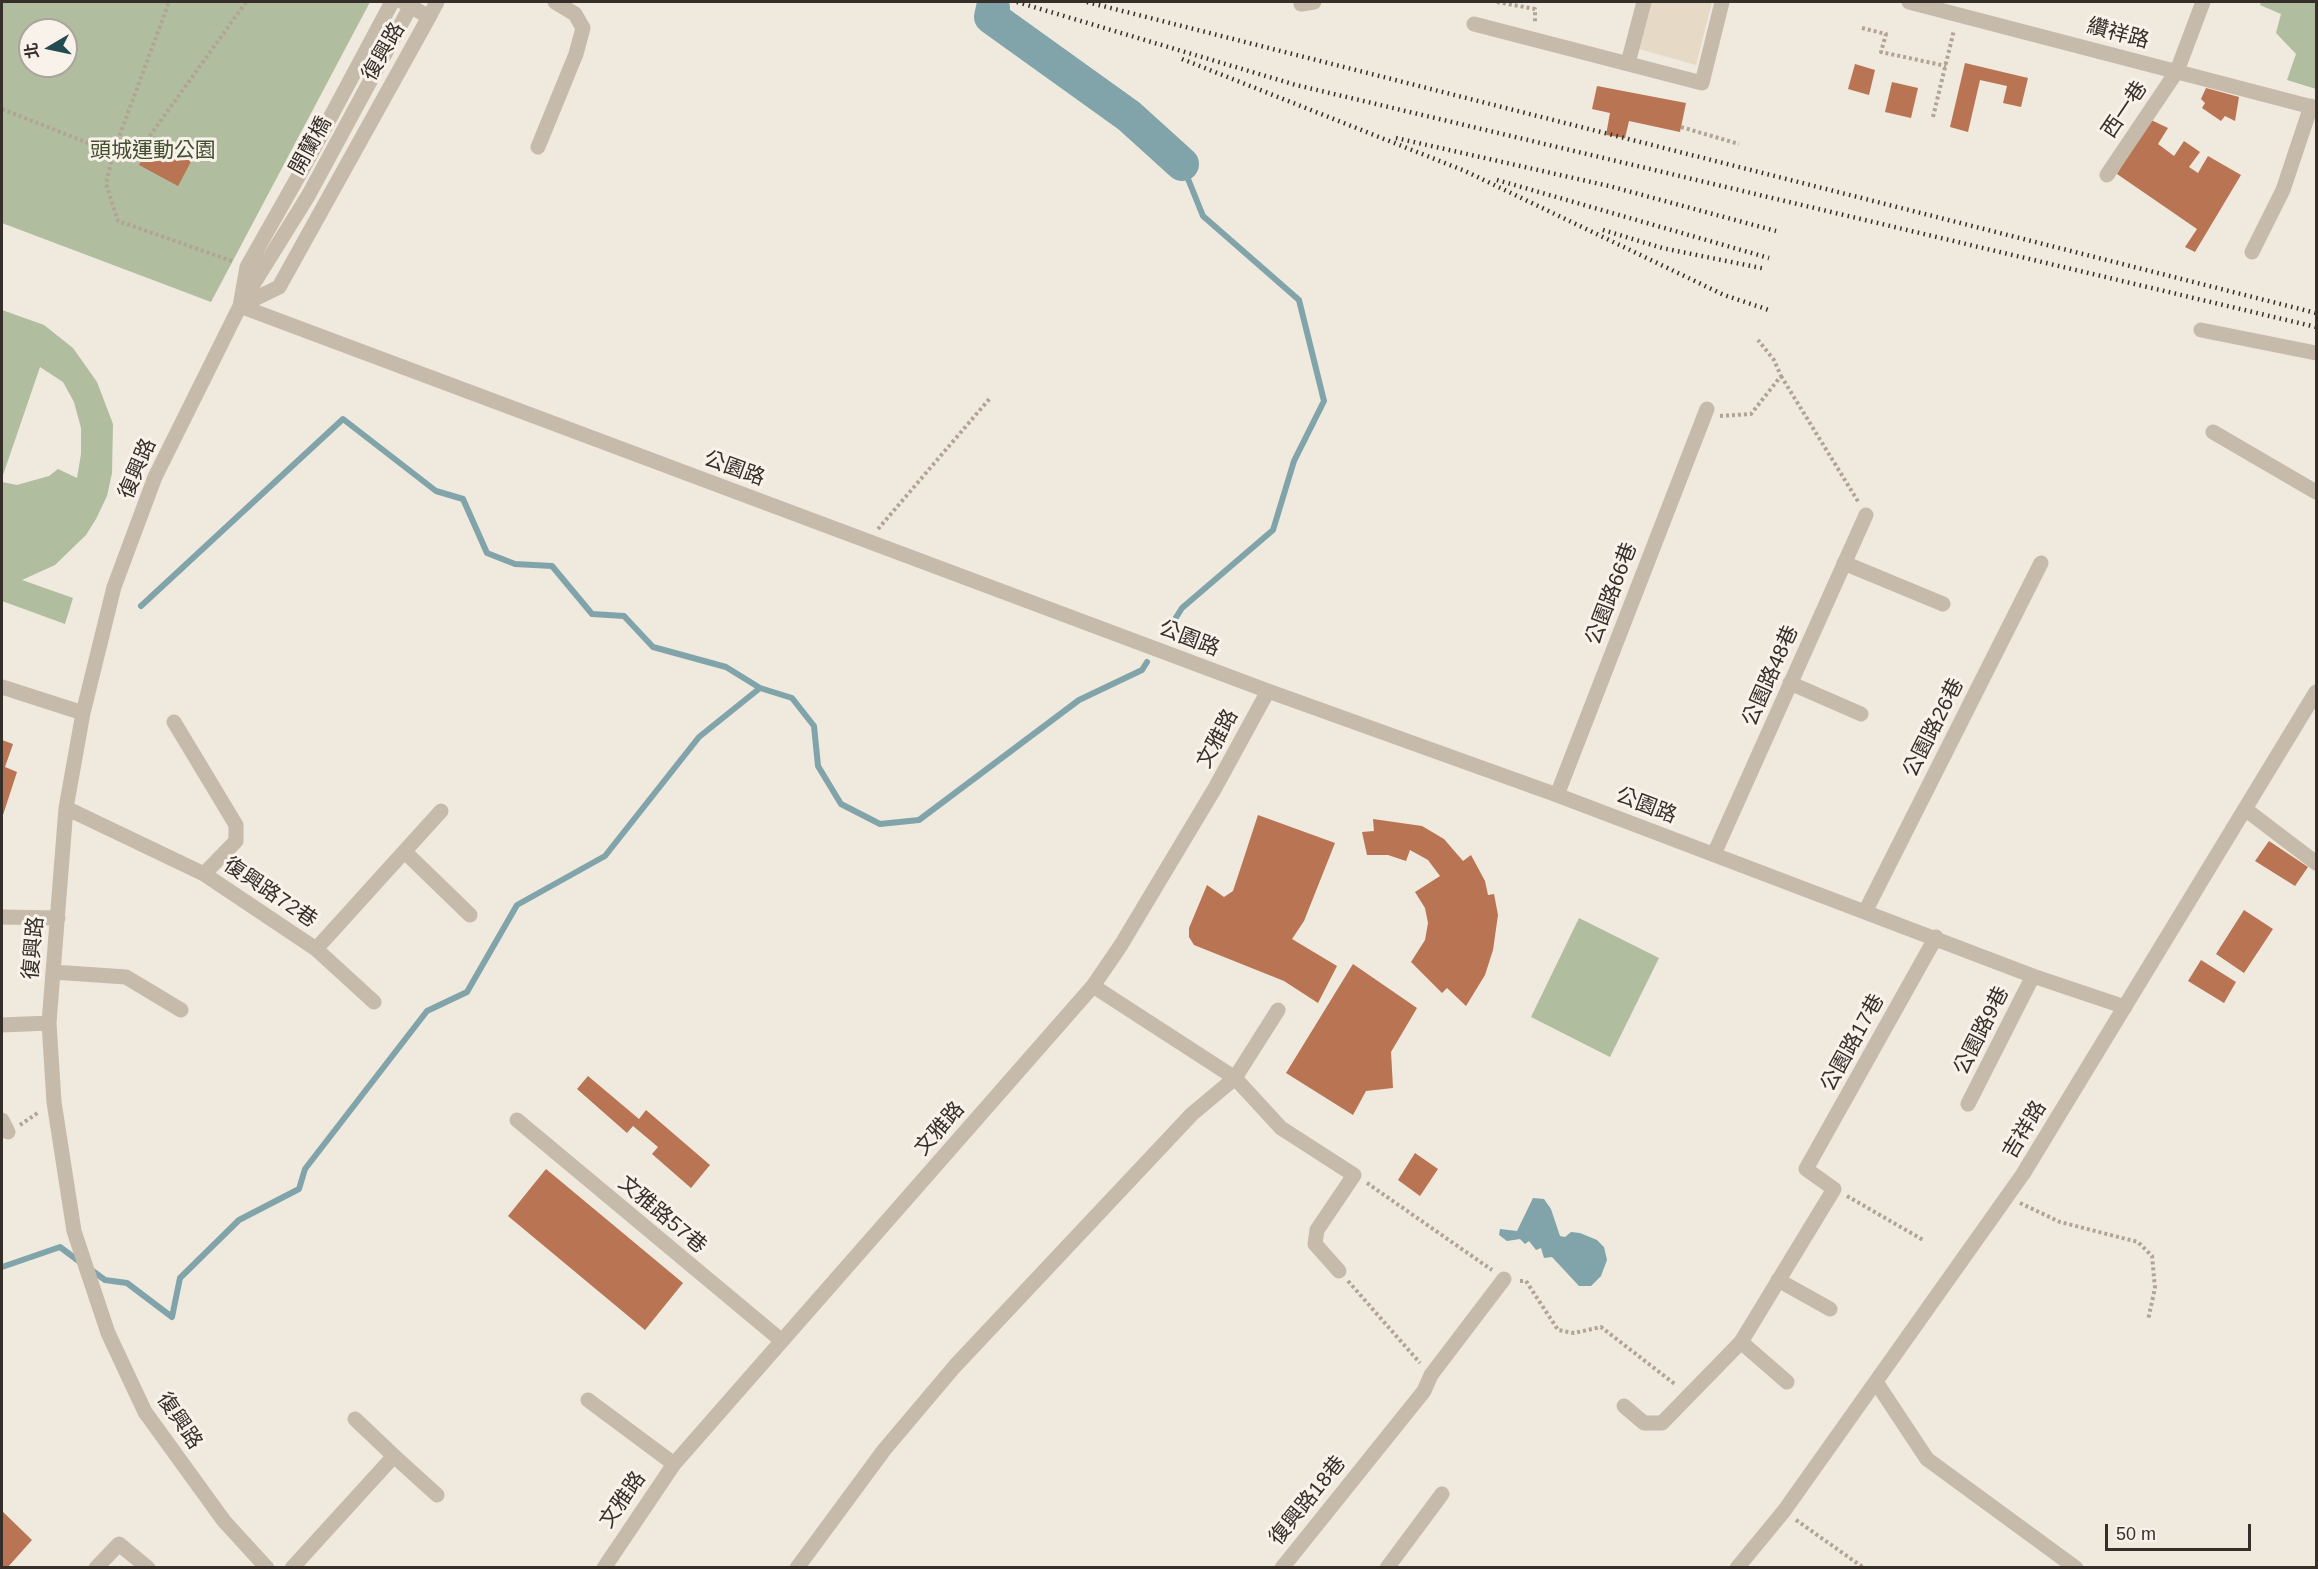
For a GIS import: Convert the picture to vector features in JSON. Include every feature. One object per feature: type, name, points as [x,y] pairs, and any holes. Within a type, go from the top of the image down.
[{"type":"street","name":"復興路","points":[[267,1568],[224,1521],[145,1412],[108,1333],[74,1231],[54,1102],[49,1023],[66,808],[82,713],[114,587],[155,477],[240,306],[247,267],[392,2]]},
{"type":"street","name":"復興路","points":[[240,306],[279,287],[429,16],[403,2]]},
{"type":"street","name":"開蘭橋","points":[[240,306],[308,196],[413,2]]},
{"type":"street","points":[[429,16],[437,2]]},
{"type":"street","points":[[538,147],[576,54],[583,28],[575,14],[555,2]]},
{"type":"street","points":[[1628,63],[1644,2]]},
{"type":"street","points":[[1474,24],[1702,83],[1722,2]]},
{"type":"street","name":"纘祥路","points":[[1910,2],[1930,4],[1957,14],[2314,107]]},
{"type":"street","name":"西一巷","points":[[2106,175],[2177,71],[2203,2]]},
{"type":"street","points":[[2252,252],[2283,190],[2314,107]]},
{"type":"street","name":"公園路","points":[[240,306],[1268,691],[1557,795],[1936,937],[2033,976],[2125,1007]]},
{"type":"street","points":[[2201,330],[2316,353]]},
{"type":"street","name":"公園路66巷","points":[[1557,795],[1707,409]]},
{"type":"street","points":[[2213,432],[2316,492]]},
{"type":"street","name":"公園路48巷","points":[[1714,854],[1866,514]]},
{"type":"street","points":[[1844,563],[1943,603]]},
{"type":"street","name":"公園路26巷","points":[[1865,912],[2041,563]]},
{"type":"street","points":[[1790,683],[1861,714]]},
{"type":"street","points":[[2,687],[82,713]]},
{"type":"street","name":"文雅路","points":[[604,1568],[674,1464],[1093,986],[1121,945],[1210,798],[1268,691]]},
{"type":"street","name":"吉祥路","points":[[1737,1568],[1784,1510],[2007,1197],[2316,692]]},
{"type":"street","points":[[174,722],[236,825],[236,842],[204,874]]},
{"type":"street","name":"復興路72巷","points":[[66,808],[204,874],[316,949],[441,812]]},
{"type":"street","points":[[2245,809],[2316,862]]},
{"type":"street","points":[[405,852],[470,915]]},
{"type":"street","points":[[2,917],[58,918]]},
{"type":"street","name":"公園路17巷","points":[[1834,1189],[1806,1169],[1936,937]]},
{"type":"street","points":[[316,949],[374,1002]]},
{"type":"street","points":[[53,972],[126,977],[181,1010]]},
{"type":"street","name":"公園路9巷","points":[[1968,1104],[2033,976]]},
{"type":"street","points":[[1093,986],[1235,1078],[1281,1128],[1354,1175],[1317,1230],[1315,1244],[1340,1271]]},
{"type":"street","points":[[797,1568],[884,1450],[955,1366],[1192,1114],[1235,1078],[1278,1010]]},
{"type":"street","points":[[2,1025],[49,1023]]},
{"type":"street","name":"文雅路57巷","points":[[517,1120],[782,1341]]},
{"type":"street","points":[[1624,1406],[1644,1423],[1662,1423],[1693,1393],[1741,1342],[1834,1189]]},
{"type":"street","name":"復興路18巷","points":[[1282,1568],[1424,1390],[1431,1375],[1504,1279]]},
{"type":"street","points":[[1778,1280],[1830,1309]]},
{"type":"street","points":[[1741,1342],[1787,1382]]},
{"type":"street","points":[[1876,1382],[1928,1460],[2076,1568]]},
{"type":"street","points":[[588,1400],[674,1464]]},
{"type":"street","points":[[355,1419],[437,1495]]},
{"type":"street","points":[[292,1568],[394,1456]]},
{"type":"street","points":[[1387,1568],[1442,1494]]},
{"type":"street","points":[[96,1568],[119,1544],[148,1568]]},
{"type":"path","points":[[169,2],[113,153],[106,184],[118,221],[247,267]]},
{"type":"path","points":[[2,109],[113,153],[134,158],[246,2]]},
{"type":"path","points":[[1497,2],[1535,9],[1532,39]]},
{"type":"path","points":[[1933,117],[1957,14]]},
{"type":"path","points":[[1862,28],[1886,34],[1881,52],[1946,66]]},
{"type":"path","points":[[1681,127],[1739,144]]},
{"type":"path","points":[[1758,340],[1774,360],[1780,376],[1866,514]]},
{"type":"path","points":[[1707,409],[1719,416],[1750,414],[1780,376]]},
{"type":"path","points":[[867,541],[991,397]]},
{"type":"path","points":[[5,1126],[54,1102]]},
{"type":"path","points":[[1354,1175],[1428,1223],[1504,1279],[1526,1281],[1558,1330],[1574,1333],[1601,1328],[1671,1382],[1693,1393]]},
{"type":"path","points":[[1834,1189],[1925,1241]]},
{"type":"path","points":[[2007,1197],[2060,1222],[2138,1242],[2152,1257],[2156,1288],[2148,1320]]},
{"type":"path","points":[[1340,1271],[1431,1375]]},
{"type":"path","points":[[1784,1510],[1864,1568]]},
{"type":"green space","name":"頭城運動公園","points":[[2,2],[370,2],[211,302],[2,223]]},
{"type":"green space","points":[[2261,2],[2316,2],[2316,89],[2287,80],[2296,54],[2276,33],[2281,14],[2260,5]]},
{"type":"green space","points":[[2,310],[44,325],[73,348],[97,382],[113,424],[112,473],[107,496],[96,519],[86,535],[55,565],[22,580],[73,598],[65,624],[2,601],[2,482],[17,485],[49,476],[58,469],[77,478],[81,454],[81,428],[74,402],[63,382],[40,367],[2,478]]},
{"type":"green space","points":[[1579,918],[1659,958],[1610,1057],[1531,1017]]},
{"type":"shaded area","points":[[1651,2],[1712,2],[1696,65],[1639,49]]},
{"type":"water","points":[[1533,1198],[1544,1199],[1551,1209],[1560,1236],[1565,1237],[1571,1232],[1580,1233],[1597,1240],[1604,1247],[1607,1260],[1601,1276],[1591,1286],[1579,1286],[1552,1257],[1544,1258],[1541,1248],[1536,1250],[1529,1241],[1525,1244],[1520,1239],[1507,1241],[1499,1235],[1500,1229],[1517,1231]]},
{"type":"building","points":[[1965,63],[2028,78],[2021,107],[2003,103],[2007,86],[1980,80],[1968,132],[1950,127]]},
{"type":"building","points":[[1855,64],[1875,70],[1869,95],[1848,89]]},
{"type":"building","points":[[1892,82],[1918,88],[1911,118],[1885,112]]},
{"type":"building","points":[[1597,86],[1686,103],[1680,132],[1629,121],[1625,138],[1606,135],[1610,113],[1592,109]]},
{"type":"building","points":[[2206,88],[2239,97],[2235,121],[2225,116],[2221,121],[2202,108],[2205,103],[2201,99]]},
{"type":"building","points":[[2149,119],[2168,128],[2158,144],[2174,156],[2184,141],[2200,152],[2189,167],[2198,173],[2208,156],[2241,175],[2195,252],[2185,247],[2197,229],[2117,174]]},
{"type":"building","points":[[153,137],[193,158],[178,186],[139,165]]},
{"type":"building","points":[[2,740],[13,744],[5,767],[17,772],[2,818]]},
{"type":"building","points":[[1258,815],[1335,843],[1304,921],[1292,939],[1337,966],[1318,1003],[1284,981],[1194,945],[1189,937],[1189,928],[1207,885],[1224,897],[1233,891]]},
{"type":"building","points":[[1373,819],[1422,826],[1444,839],[1463,861],[1471,855],[1485,881],[1488,895],[1494,894],[1498,915],[1493,950],[1485,975],[1466,1006],[1447,988],[1442,993],[1411,962],[1425,940],[1428,923],[1425,908],[1415,892],[1440,876],[1428,860],[1410,850],[1406,861],[1388,855],[1367,855],[1362,832],[1374,831]]},
{"type":"building","points":[[2269,841],[2308,867],[2295,886],[2255,861]]},
{"type":"building","points":[[2244,910],[2273,929],[2244,973],[2216,954]]},
{"type":"building","points":[[2201,960],[2236,982],[2224,1003],[2188,981]]},
{"type":"building","points":[[1353,964],[1417,1008],[1391,1052],[1393,1088],[1366,1091],[1353,1115],[1286,1073]]},
{"type":"building","points":[[588,1076],[639,1119],[646,1110],[710,1165],[691,1188],[652,1154],[658,1147],[633,1126],[627,1133],[577,1089]]},
{"type":"building","points":[[1415,1153],[1438,1169],[1420,1196],[1398,1180]]},
{"type":"building","points":[[546,1169],[683,1283],[645,1330],[508,1216]]},
{"type":"building","points":[[2,1511],[32,1540],[7,1568],[2,1568]]},
{"type":"waterway","points":[[993,8],[991,17],[1129,116],[1182,164]]},
{"type":"waterway","points":[[1165,635],[1182,608],[1273,530],[1294,461],[1324,401],[1299,300],[1203,216],[1182,164]]},
{"type":"waterway","points":[[141,606],[343,419],[436,491],[463,499],[487,553],[515,564],[552,566],[592,614],[624,616],[653,647],[726,667],[760,688]]},
{"type":"waterway","points":[[90,1269],[105,1280],[127,1283],[172,1317],[180,1278],[239,1220],[299,1189],[305,1169],[427,1011],[467,992],[517,905],[605,856],[699,737],[760,688],[792,698],[814,726],[818,766],[841,804],[880,824],[919,820],[1079,700],[1142,670],[1147,662]]},
{"type":"waterway","points":[[2,1267],[60,1247],[80,1262]]},
{"type":"railway","points":[[1017,2],[1296,85],[2316,327]]},
{"type":"railway","points":[[1087,2],[2316,313]]},
{"type":"railway","points":[[1182,59],[1465,171],[1724,295],[1769,310]]},
{"type":"railway","points":[[1396,138],[1609,186],[1776,231]]},
{"type":"railway","points":[[1497,180],[1769,258]]},
{"type":"railway","points":[[1603,230],[1662,248],[1766,269]]}]
